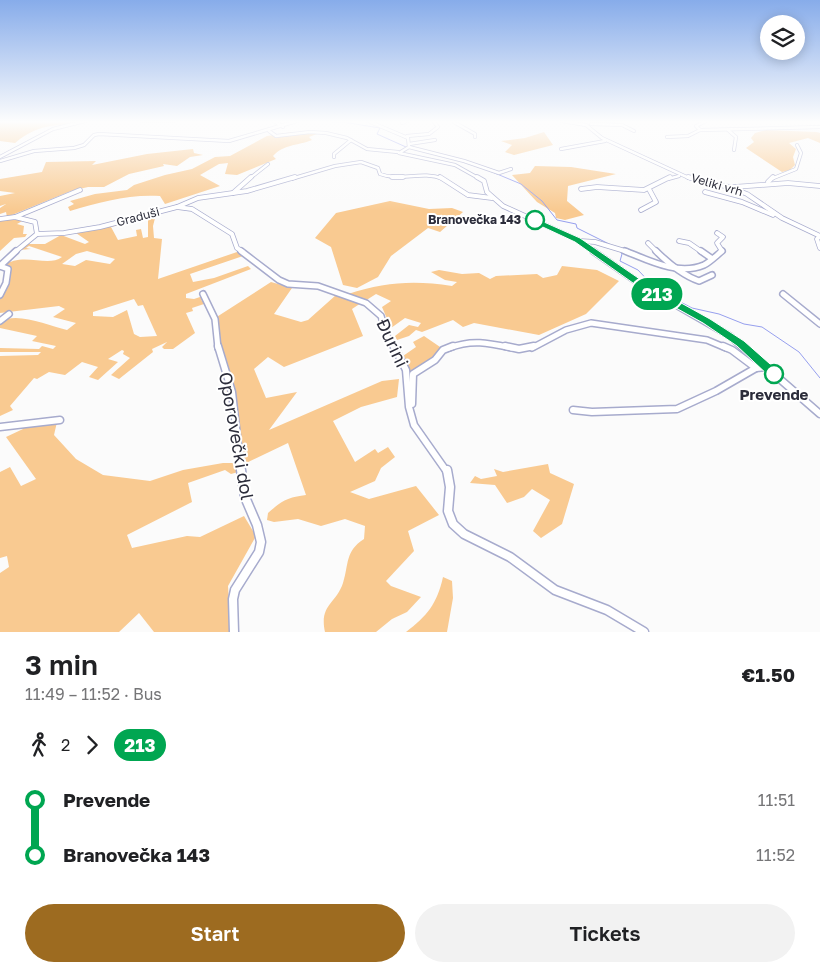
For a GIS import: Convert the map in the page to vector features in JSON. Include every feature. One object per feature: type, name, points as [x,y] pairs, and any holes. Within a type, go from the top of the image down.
[{"type":"street","points":[[0,159],[15,150]]},
{"type":"street","points":[[0,159],[41,150]]},
{"type":"street","points":[[334,157],[334,154],[338,150]]},
{"type":"street","points":[[382,150],[398,152],[455,165],[484,181],[487,192],[503,206],[579,241],[643,286],[730,336],[820,414]]},
{"type":"street","points":[[422,150],[464,161],[500,173],[511,169]]},
{"type":"street","name":"Veliki vrh","points":[[630,150],[696,180],[729,187],[756,198],[779,216],[820,236]]},
{"type":"street","points":[[768,182],[777,175],[796,169],[801,153],[800,150]]},
{"type":"street","points":[[176,207],[198,198],[233,193],[335,166],[361,162],[378,168],[380,174],[390,178],[430,175],[448,179],[460,192],[470,196],[492,198]]},
{"type":"street","points":[[233,193],[268,164]]},
{"type":"street","points":[[581,189],[613,187],[649,189],[671,176],[696,180]]},
{"type":"street","points":[[729,187],[768,182],[800,182],[820,186]]},
{"type":"street","points":[[642,210],[656,202],[654,195],[649,189]]},
{"type":"street","points":[[0,219],[15,217],[80,190]]},
{"type":"street","points":[[705,192],[742,202],[779,216]]},
{"type":"street","name":"Graduši","points":[[37,234],[64,233],[100,227],[176,207],[192,209],[232,234]]},
{"type":"street","points":[[0,295],[6,283],[8,269],[0,266],[37,234],[35,222],[15,217]]},
{"type":"street","points":[[579,241],[622,250],[668,268],[675,268],[707,264],[711,258],[722,251],[717,243],[723,237],[717,233]]},
{"type":"street","name":"Đurini","points":[[232,234],[232,239],[237,248],[278,280],[288,284],[318,286],[366,303],[376,309],[381,316],[388,338],[402,358],[406,370],[410,410],[414,425],[446,469],[450,487],[448,511],[453,524],[464,534],[510,557],[555,590],[606,610],[644,632]]},
{"type":"street","points":[[820,236],[817,239],[820,248]]},
{"type":"street","points":[[679,241],[688,243],[711,258]]},
{"type":"street","points":[[648,243],[675,268],[688,277],[700,281],[712,275]]},
{"type":"street","name":"Oporovečki dol","points":[[204,294],[214,319],[217,344],[232,392],[236,442],[245,497],[257,525],[261,542],[259,552],[235,590],[233,600],[234,632]]},
{"type":"street","points":[[783,294],[820,324]]},
{"type":"street","points":[[0,321],[9,314]]},
{"type":"street","points":[[410,410],[413,395],[411,383],[414,374],[435,360],[443,350],[455,344],[477,341],[519,349],[531,348],[566,330],[592,323],[641,332],[708,340],[732,350],[756,368]]},
{"type":"street","points":[[572,410],[592,412],[677,409],[716,391],[756,368],[766,367]]},
{"type":"street","points":[[0,427],[60,420]]},
{"type":"shaded area","points":[[193,150],[194,153],[203,155],[190,157],[177,166],[163,164],[164,166],[129,174],[104,187],[88,187],[71,191],[7,217],[6,212],[0,214],[0,208],[6,204],[0,206],[0,196],[15,193],[0,191],[0,179],[42,172],[46,162],[96,161],[92,165],[147,154]]},
{"type":"shaded area","points":[[240,150],[280,150],[273,156],[276,159],[237,175],[225,174],[228,163],[219,164],[200,175],[220,186],[165,204],[160,196],[137,196],[115,199],[70,211],[68,207],[74,204],[70,201],[95,194],[127,190],[134,185],[192,169],[215,157],[230,156]]},
{"type":"shaded area","points":[[507,150],[532,150],[514,155],[505,152]]},
{"type":"shaded area","points":[[750,150],[795,150],[793,157],[795,165],[790,170],[782,172]]},
{"type":"shaded area","points":[[535,166],[571,167],[616,174],[568,186],[567,201],[584,215],[565,220],[556,218],[555,213],[537,202],[512,175],[530,173]]},
{"type":"shaded area","points":[[390,201],[429,209],[452,208],[463,212],[440,232],[428,228],[391,256],[378,277],[357,288],[343,285],[331,247],[315,238],[336,213]]},
{"type":"shaded area","points":[[156,214],[153,226],[154,238],[162,239],[158,279],[237,252],[243,256],[190,274],[193,282],[214,278],[248,266],[251,269],[186,294],[186,298],[194,299],[203,296],[204,299],[201,300],[207,303],[192,308],[193,311],[186,313],[195,333],[173,349],[164,349],[162,347],[167,342],[152,349],[153,352],[119,379],[111,375],[130,358],[123,354],[124,351],[122,350],[108,359],[118,362],[98,380],[89,377],[98,367],[82,362],[65,375],[49,372],[37,379],[34,378],[10,406],[13,410],[0,416],[0,356],[38,355],[41,352],[0,352],[0,348],[39,349],[42,346],[53,349],[56,346],[32,341],[37,336],[0,328],[0,322],[15,318],[33,320],[67,330],[76,323],[53,317],[65,309],[59,306],[0,313],[0,296],[9,270],[3,266],[19,260],[49,261],[62,257],[29,246],[26,248],[31,249],[19,250],[24,244],[45,244],[61,235],[85,244],[89,242],[76,233],[122,222],[123,224],[111,227],[118,240],[137,236],[136,230],[141,229],[143,238],[148,237],[148,216]],"holes":[[[87,251],[115,259],[110,264],[86,260],[75,266],[62,264],[76,254]],[[134,299],[138,306],[143,305],[157,336],[140,337],[134,334],[127,310],[113,317],[93,316],[93,312]]]},
{"type":"shaded area","points":[[13,218],[24,220],[17,224],[24,226],[23,234],[27,234],[25,237],[14,238],[0,251],[0,220]]},
{"type":"shaded area","points":[[562,266],[597,270],[619,281],[586,314],[539,335],[474,323],[463,327],[453,320],[422,332],[416,330],[409,336],[397,340],[395,336],[409,325],[418,327],[421,323],[405,318],[391,328],[382,307],[391,301],[376,294],[365,301],[348,294],[400,283],[452,286],[457,282],[445,280],[431,272],[439,270],[462,274],[479,273],[490,279],[496,276],[537,274],[543,278],[557,275]]},
{"type":"shaded area","points":[[271,282],[292,288],[274,314],[301,322],[308,320],[336,295],[361,303],[352,309],[363,336],[284,367],[268,357],[254,369],[266,398],[297,392],[269,430],[382,381],[399,379],[397,397],[361,407],[333,421],[355,462],[375,449],[378,453],[388,447],[395,457],[381,468],[375,481],[350,492],[369,499],[416,486],[439,515],[408,531],[414,551],[386,581],[391,586],[421,597],[407,612],[392,619],[376,632],[325,632],[324,623],[326,610],[343,583],[351,553],[364,539],[365,526],[345,519],[321,526],[298,519],[274,522],[267,520],[268,513],[281,502],[306,495],[288,443],[242,465],[212,320]]},
{"type":"shaded area","points":[[424,336],[443,349],[410,374],[403,356],[416,347],[413,342]]},
{"type":"shaded area","points":[[57,422],[54,435],[76,459],[103,475],[150,481],[183,470],[223,463],[236,463],[238,472],[231,474],[225,470],[188,483],[192,502],[127,535],[132,548],[187,536],[200,537],[244,516],[256,536],[228,586],[231,632],[154,632],[139,613],[119,632],[0,632],[0,573],[9,567],[7,556],[0,558],[0,472],[10,467],[21,486],[36,479],[6,437],[23,429],[23,426]]},
{"type":"shaded area","points":[[548,464],[550,473],[574,484],[562,524],[541,538],[533,531],[550,500],[532,489],[524,497],[507,503],[495,485],[470,483],[475,476],[481,479],[497,476],[494,469],[503,472]]},
{"type":"shaded area","points":[[443,577],[452,581],[453,598],[447,632],[406,632],[430,609],[438,595]]},
{"type":"waterway","points":[[485,169],[521,184],[542,201],[557,220],[576,224],[577,228],[613,246]]},
{"type":"waterway","points":[[620,251],[622,254],[620,261],[638,270],[656,289],[692,308],[719,314],[744,324],[762,327],[799,352],[820,378]]},
{"type":"bus line","name":"213","points":[[535,220],[578,240],[643,286],[707,321],[730,336],[774,374]]},
{"type":"place","name":"Branovečka 143","points":[[535,220]]},
{"type":"place","name":"Prevende","points":[[774,374]]}]
